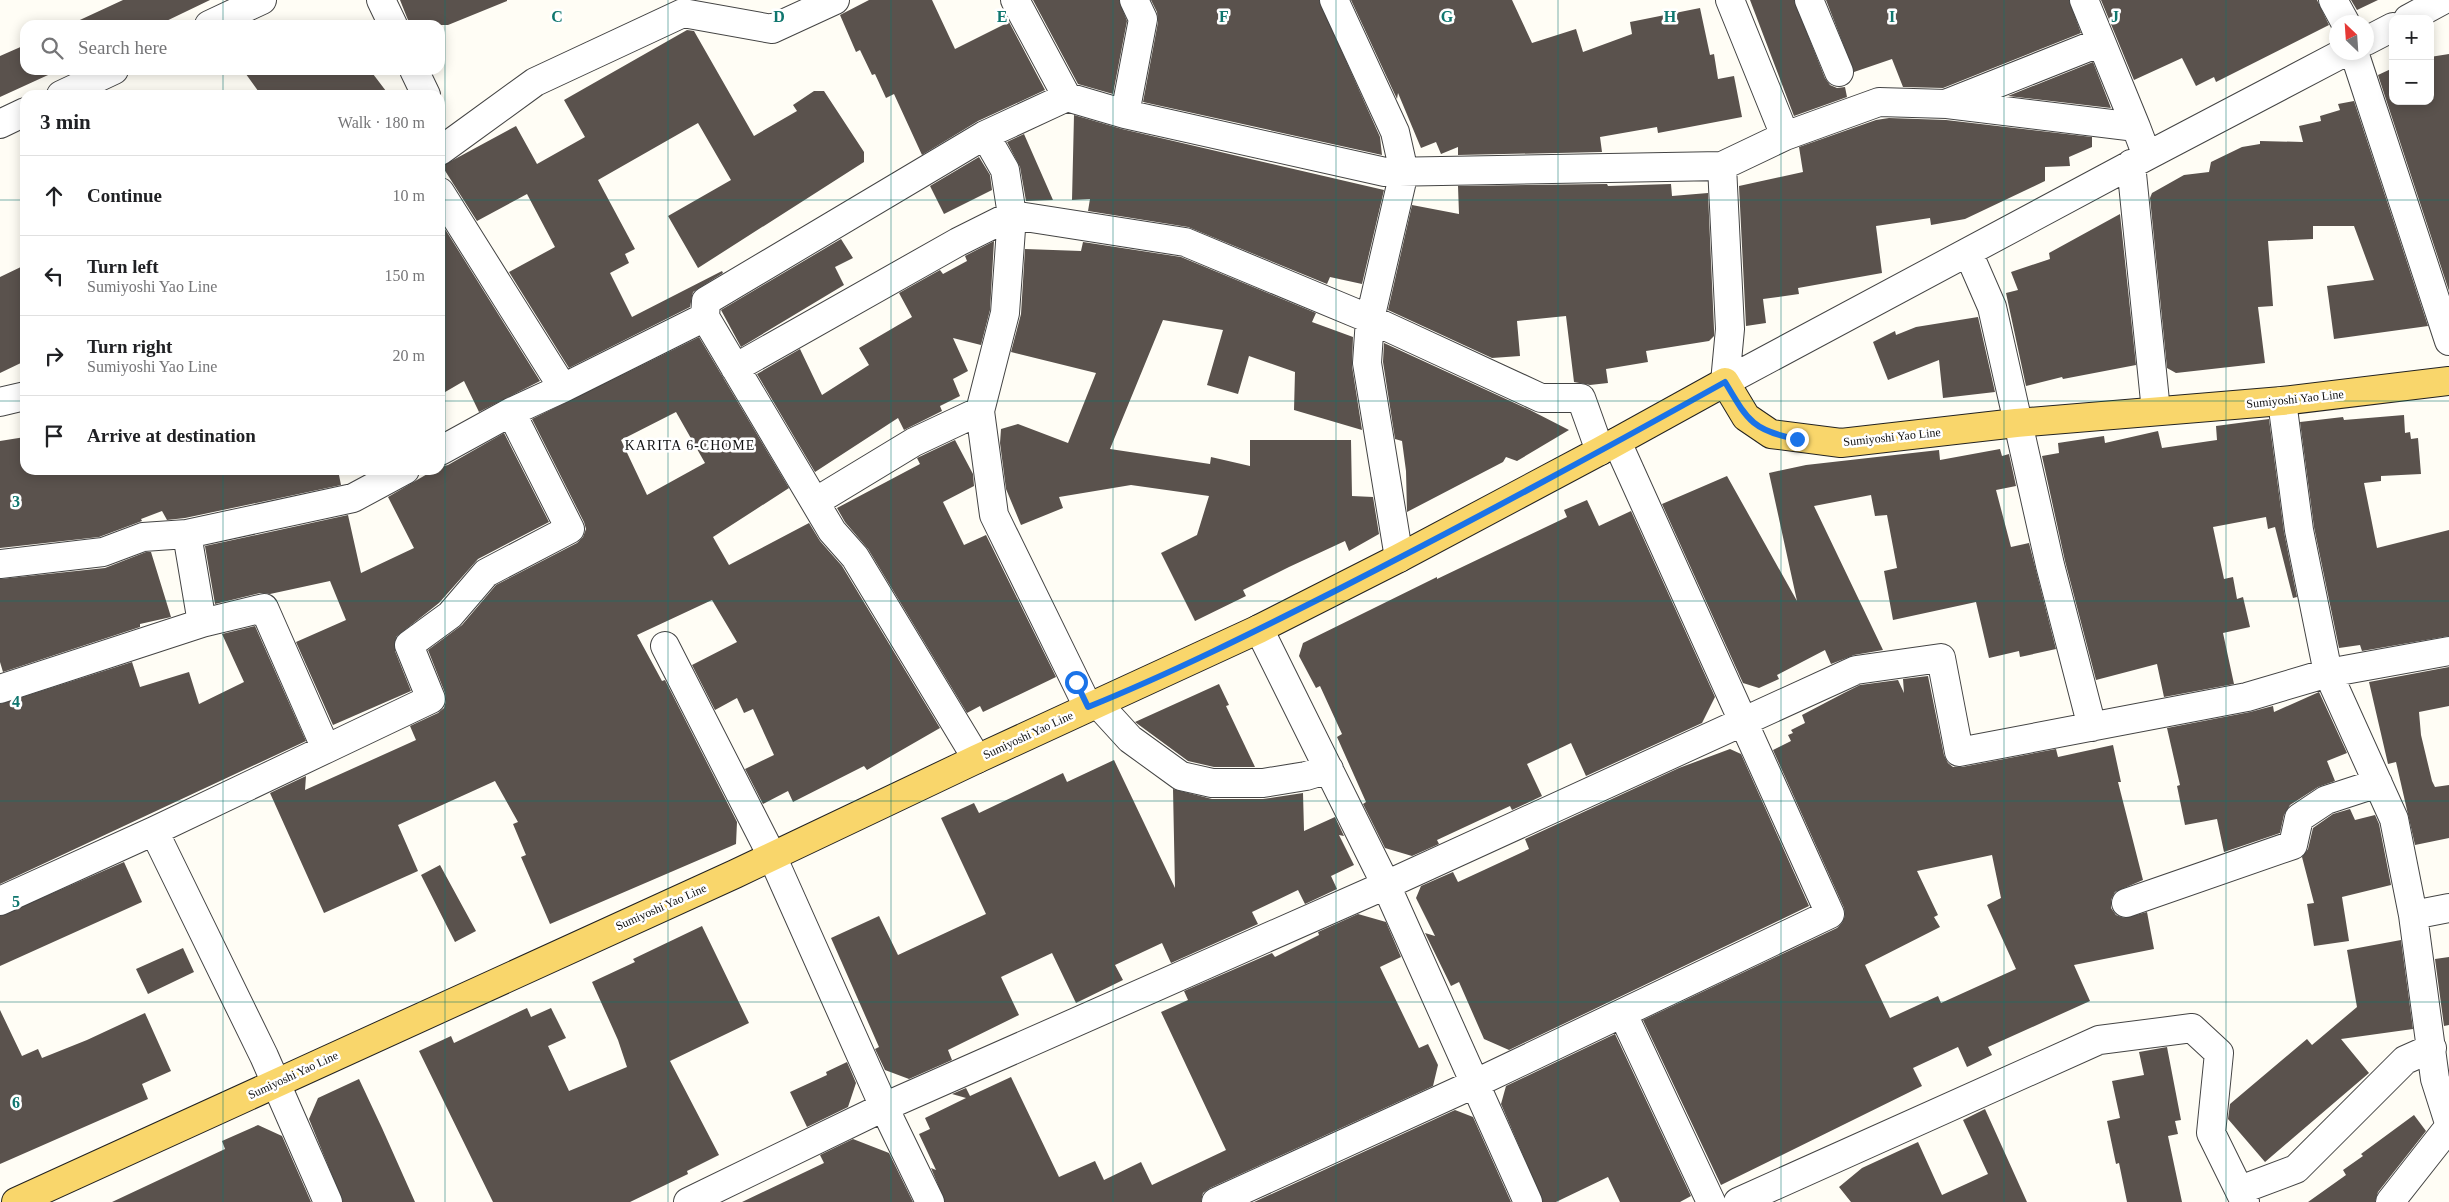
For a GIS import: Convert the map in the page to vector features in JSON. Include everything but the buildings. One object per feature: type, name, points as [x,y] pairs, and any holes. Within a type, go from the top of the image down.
[{"type":"main road","name":"Sumiyoshi Yao Line","points":[[16,1202],[772,856],[1259,629],[1399,558],[1725,382],[1746,417],[1771,434],[1797,439],[1841,443],[2016,423],[2282,401],[2449,381]]},
{"type":"street","points":[[220,20],[262,0]]},
{"type":"street","points":[[381,0],[391,20]]},
{"type":"street","points":[[445,139],[535,82],[683,13],[772,29],[835,0]]},
{"type":"street","points":[[1015,0],[1067,97]]},
{"type":"street","points":[[1125,114],[1143,19],[1134,0]]},
{"type":"street","points":[[1334,0],[1394,132],[1404,172],[1370,319],[1367,363],[1399,558]]},
{"type":"street","points":[[1730,0],[1785,136]]},
{"type":"street","points":[[1809,0],[1840,72]]},
{"type":"street","points":[[2084,0],[2136,127],[2156,411]]},
{"type":"street","points":[[2333,0],[2341,15]]},
{"type":"street","points":[[2415,15],[2443,0]]},
{"type":"street","points":[[2374,37],[2389,29]]},
{"type":"street","points":[[1947,104],[2102,42]]},
{"type":"street","points":[[1725,382],[2330,60]]},
{"type":"street","points":[[2357,60],[2449,341]]},
{"type":"street","points":[[72,90],[103,75]]},
{"type":"street","points":[[416,75],[424,90]]},
{"type":"street","points":[[977,759],[855,557],[832,531],[705,317],[706,301],[985,135],[1067,97],[1125,114],[1385,172],[1404,172],[1722,166],[1785,136],[1879,102],[1947,104],[2136,127]]},
{"type":"street","points":[[0,124],[20,114]]},
{"type":"street","points":[[985,135],[1004,170],[1012,215],[1005,313],[980,411],[994,515],[1093,706],[1130,739],[1181,776],[1212,783],[1263,783],[1306,776],[1328,769]]},
{"type":"street","points":[[1722,166],[1730,329],[1725,382]]},
{"type":"street","points":[[445,200],[563,388]]},
{"type":"street","points":[[735,368],[958,242],[1012,215],[1185,242],[1370,319],[1541,398],[1581,398],[1608,446],[1744,723],[1830,914],[1474,1084],[1216,1202]]},
{"type":"street","points":[[1968,252],[1992,307],[2016,423],[2092,727]]},
{"type":"street","points":[[445,448],[511,412],[705,317]]},
{"type":"street","points":[[0,402],[20,397]]},
{"type":"street","points":[[2282,401],[2299,530],[2328,673],[2394,819],[2413,915],[2435,1079],[2449,1123]]},
{"type":"street","points":[[815,502],[914,442],[980,411]]},
{"type":"street","points":[[0,901],[154,831],[431,699],[409,645],[450,615],[486,573],[570,529],[511,412]]},
{"type":"street","points":[[0,564],[103,552],[143,537],[187,534],[353,498],[396,475]]},
{"type":"street","points":[[187,534],[202,623]]},
{"type":"street","points":[[0,689],[202,623],[264,608],[326,749]]},
{"type":"street","points":[[1259,629],[1386,885],[1528,1202]]},
{"type":"street","points":[[665,646],[772,856],[884,1107],[930,1202]]},
{"type":"street","points":[[688,1202],[884,1107],[1386,885],[1744,723],[1856,670],[1941,658],[1959,752],[2247,697],[2328,673],[2449,651]]},
{"type":"street","points":[[2126,903],[2293,846],[2299,818],[2326,800],[2378,783]]},
{"type":"street","points":[[154,831],[275,1083],[328,1202]]},
{"type":"street","points":[[2413,915],[2449,908]]},
{"type":"street","points":[[1623,1014],[1711,1202]]},
{"type":"street","points":[[1738,1202],[2099,1040],[2192,1028],[2219,1053],[2211,1133],[2242,1196],[2296,1169],[2406,1060],[2432,1048]]},
{"type":"street","points":[[2390,1202],[2449,1127]]},
{"type":"district","name":"KARITA 6-CHOME","points":[[690,445]]},
{"type":"route","points":[[1076,682],[1088,707],[1259,629],[1399,558],[1725,382],[1746,417],[1771,434],[1797,439]]}]
